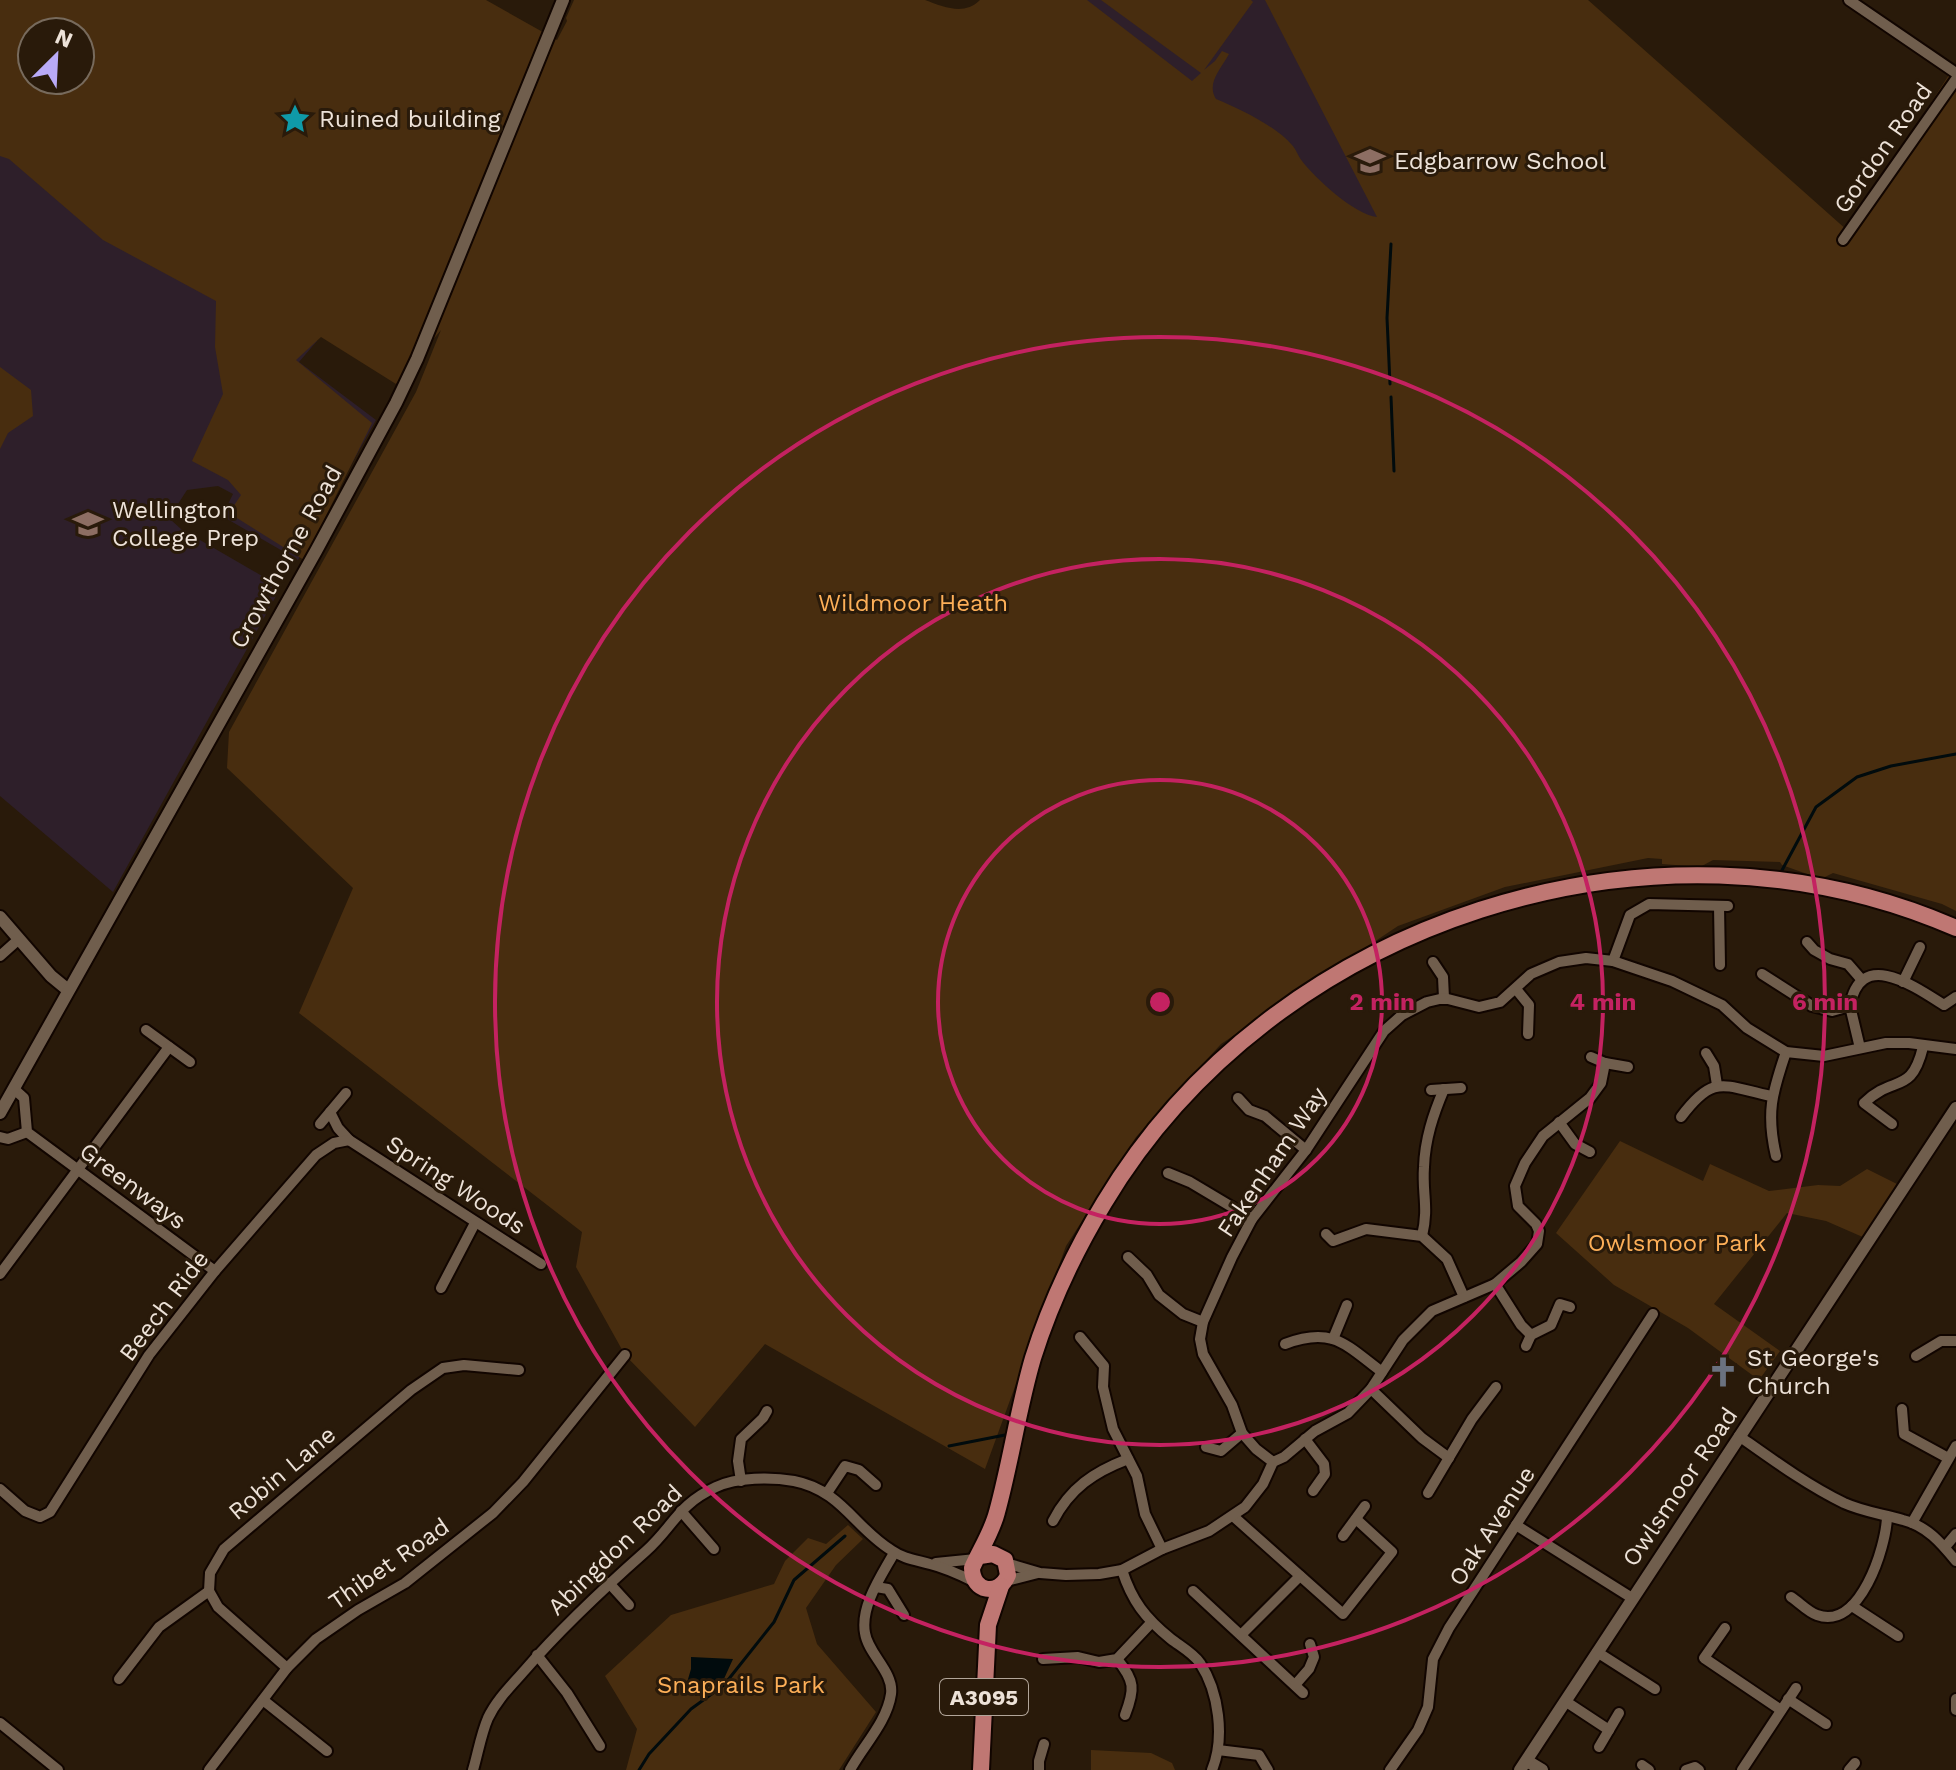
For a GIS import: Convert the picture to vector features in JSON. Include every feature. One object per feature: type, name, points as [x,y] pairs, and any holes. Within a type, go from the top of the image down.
[{"type":"main road","points":[[997,1515],[1008,1572],[1004,1584],[988,1590],[977,1584],[972,1571],[997,1515],[1020,1406],[1043,1330],[1074,1259],[1104,1203],[1151,1137],[1191,1090],[1255,1030],[1318,986],[1370,955],[1460,916],[1521,897],[1617,879],[1715,876],[1784,881],[1874,899],[1956,928]]},
{"type":"main road","points":[[978,1558],[990,1553],[1004,1560]]},
{"type":"main road","name":"A3095","points":[[977,1584],[988,1625],[981,1770]]},
{"type":"main road","name":"A3095","points":[[988,1625],[1004,1584]]},
{"type":"street","name":"Crowthorne Road","points":[[0,1113],[396,403],[423,345],[563,0]]},
{"type":"street","points":[[1849,0],[1956,76]]},
{"type":"street","name":"Gordon Road","points":[[1843,240],[1956,76]]},
{"type":"street","points":[[1613,961],[1630,915],[1649,904],[1724,906],[1720,965]]},
{"type":"street","points":[[0,917],[51,976],[68,990]]},
{"type":"street","points":[[0,956],[19,939]]},
{"type":"street","points":[[1807,942],[1830,959],[1848,964],[1861,979]]},
{"type":"street","points":[[1903,982],[1920,947]]},
{"type":"street","points":[[1433,962],[1443,977],[1444,998],[1479,1007],[1500,1002],[1531,974],[1559,962],[1586,958],[1613,961],[1672,981],[1722,1005],[1747,1028],[1786,1052],[1824,1056],[1897,1043],[1956,1049]]},
{"type":"street","points":[[1762,974],[1812,1006],[1832,1011],[1850,1006]]},
{"type":"street","points":[[1860,1048],[1850,1006],[1853,990],[1861,979],[1877,974],[1903,982],[1944,1005],[1956,997]]},
{"type":"street","points":[[1516,989],[1529,1005],[1528,1034]]},
{"type":"street","name":"Fakenham Way","points":[[1273,1462],[1242,1433],[1232,1405],[1203,1354],[1200,1339],[1203,1322],[1252,1219],[1306,1150],[1384,1031],[1402,1015],[1427,1002],[1444,998]]},
{"type":"street","points":[[146,1030],[190,1062]]},
{"type":"street","points":[[0,1274],[169,1047]]},
{"type":"street","points":[[1892,1124],[1864,1103],[1877,1090],[1907,1080],[1918,1067],[1923,1047]]},
{"type":"street","points":[[1776,1156],[1770,1131],[1771,1096],[1786,1052]]},
{"type":"street","points":[[1706,1053],[1714,1066],[1717,1085]]},
{"type":"street","points":[[1591,1057],[1628,1067]]},
{"type":"street","points":[[1004,1584],[1040,1573],[1099,1574],[1122,1570],[1162,1549],[1209,1531],[1233,1516],[1256,1495],[1273,1462],[1315,1431],[1348,1413],[1371,1389],[1403,1340],[1432,1311],[1495,1284],[1537,1244],[1539,1231],[1518,1206],[1515,1186],[1525,1163],[1543,1136],[1590,1098],[1601,1083],[1605,1063]]},
{"type":"street","points":[[1681,1117],[1699,1094],[1717,1085],[1771,1096]]},
{"type":"street","points":[[1431,1090],[1461,1088]]},
{"type":"street","points":[[0,1137],[8,1139],[27,1132],[24,1098],[14,1089]]},
{"type":"street","points":[[1422,1236],[1427,1213],[1423,1168],[1429,1125],[1444,1089]]},
{"type":"street","points":[[320,1124],[346,1093]]},
{"type":"street","points":[[1238,1098],[1249,1110],[1265,1116],[1306,1150]]},
{"type":"street","name":"Owlsmoor Road","points":[[1524,1766],[1956,1108]]},
{"type":"street","name":"Spring Woods","points":[[330,1112],[349,1140],[541,1264]]},
{"type":"street","points":[[1559,1122],[1575,1144],[1590,1152]]},
{"type":"street","points":[[334,1143],[338,1128]]},
{"type":"street","name":"Greenways","points":[[27,1132],[215,1271]]},
{"type":"street","name":"Beech Ride","points":[[0,1489],[35,1517],[50,1512],[149,1355],[215,1271],[316,1155],[334,1143],[349,1140]]},
{"type":"street","points":[[1168,1173],[1202,1188],[1252,1219]]},
{"type":"street","points":[[441,1288],[475,1223]]},
{"type":"street","points":[[1326,1234],[1333,1241],[1366,1229],[1422,1236],[1447,1259],[1464,1297]]},
{"type":"street","points":[[1128,1257],[1147,1275],[1159,1295],[1183,1314],[1203,1322]]},
{"type":"street","points":[[1495,1284],[1529,1340],[1551,1325],[1560,1304],[1570,1307]]},
{"type":"street","points":[[1333,1339],[1347,1305]]},
{"type":"street","name":"Oak Avenue","points":[[1390,1770],[1418,1730],[1428,1707],[1433,1659],[1653,1314]]},
{"type":"street","points":[[1285,1344],[1306,1336],[1322,1335],[1342,1342],[1382,1372]]},
{"type":"street","points":[[1080,1337],[1104,1366],[1106,1406],[1113,1429],[1137,1476],[1145,1514],[1162,1549]]},
{"type":"street","points":[[1916,1356],[1941,1341],[1956,1341]]},
{"type":"street","name":"Thibet Road","points":[[209,1770],[287,1668],[316,1639],[405,1583],[493,1513],[523,1482],[625,1355]]},
{"type":"street","name":"Robin Lane","points":[[209,1591],[210,1573],[224,1549],[411,1390],[443,1368],[464,1365],[519,1370]]},
{"type":"street","points":[[1428,1493],[1482,1403],[1496,1387]]},
{"type":"street","points":[[1371,1389],[1422,1438],[1449,1458]]},
{"type":"street","points":[[1902,1409],[1904,1434],[1948,1458]]},
{"type":"street","points":[[741,1481],[738,1461],[741,1439],[767,1411]]},
{"type":"street","points":[[1206,1447],[1221,1451],[1242,1433]]},
{"type":"street","points":[[1739,1436],[1856,1509],[1912,1523],[1932,1535],[1956,1561]]},
{"type":"street","points":[[1305,1439],[1324,1464],[1325,1474],[1313,1491]]},
{"type":"street","points":[[1912,1523],[1956,1446]]},
{"type":"street","points":[[1053,1521],[1060,1506],[1080,1484],[1128,1459]]},
{"type":"street","points":[[827,1493],[845,1466],[859,1470],[876,1485]]},
{"type":"street","name":"Abingdon Road","points":[[473,1770],[488,1718],[501,1697],[537,1655],[609,1583],[649,1549],[691,1500],[720,1485],[741,1481],[795,1481],[827,1493],[850,1511],[879,1543],[894,1553],[977,1584]]},
{"type":"street","points":[[1343,1536],[1365,1506]]},
{"type":"street","points":[[681,1511],[714,1549]]},
{"type":"street","points":[[1233,1516],[1343,1614],[1392,1552],[1356,1519]]},
{"type":"street","points":[[1791,1597],[1819,1616],[1839,1614],[1852,1606],[1879,1559],[1887,1517]]},
{"type":"street","points":[[1516,1525],[1632,1598]]},
{"type":"street","points":[[1945,1547],[1956,1534]]},
{"type":"street","points":[[850,1770],[878,1727],[892,1690],[865,1634],[865,1613],[894,1553]]},
{"type":"street","name":"Abingdon Road","points":[[930,1564],[978,1558]]},
{"type":"street","points":[[1004,1560],[1040,1573]]},
{"type":"street","points":[[1122,1570],[1130,1595],[1151,1623],[1198,1660],[1208,1680],[1217,1709],[1218,1750],[1212,1770]]},
{"type":"street","points":[[1241,1635],[1300,1576]]},
{"type":"street","points":[[609,1583],[629,1605]]},
{"type":"street","points":[[876,1587],[888,1589],[904,1615]]},
{"type":"street","points":[[119,1679],[159,1627],[209,1591],[218,1607],[287,1668]]},
{"type":"street","points":[[1193,1591],[1299,1689],[1314,1657],[1310,1644]]},
{"type":"street","points":[[1852,1606],[1898,1636]]},
{"type":"street","points":[[1043,1659],[1078,1657],[1099,1662],[1117,1659],[1151,1623]]},
{"type":"street","points":[[1725,1628],[1704,1658],[1781,1710]]},
{"type":"street","points":[[1597,1652],[1655,1689]]},
{"type":"street","points":[[537,1655],[567,1693],[600,1746]]},
{"type":"street","points":[[1117,1659],[1129,1673],[1133,1685],[1125,1715]]},
{"type":"street","points":[[1742,1770],[1796,1688]]},
{"type":"street","points":[[1788,1699],[1826,1724]]},
{"type":"street","points":[[1956,1699],[1956,1710]]},
{"type":"street","points":[[263,1700],[327,1751]]},
{"type":"street","points":[[1565,1701],[1609,1730]]},
{"type":"street","points":[[1599,1747],[1619,1713]]},
{"type":"street","points":[[0,1723],[58,1770]]},
{"type":"street","points":[[1039,1770],[1044,1744]]},
{"type":"street","points":[[1218,1750],[1259,1755],[1268,1770]]},
{"type":"street","points":[[1524,1766],[1542,1770]]},
{"type":"street","points":[[1686,1770],[1695,1767],[1699,1770]]},
{"type":"shaded area","name":"Edgbarrow School","points":[[1080,0],[1583,0],[1390,242]]},
{"type":"shaded area","name":"Wellington College Prep","points":[[0,151],[230,258],[317,341],[299,362],[376,420],[298,560],[222,516],[233,494],[218,486],[187,490],[176,507],[171,520],[181,529],[281,587],[113,892],[0,796]]},
{"type":"shaded area","points":[[691,1657],[733,1659],[723,1681],[707,1687],[696,1696],[686,1686]]},
{"type":"green space","name":"Wildmoor Heath","points":[[0,0],[486,0],[557,40],[574,0],[925,0],[961,9],[980,0],[1087,0],[1192,81],[1201,73],[1101,0],[1251,0],[1253,2],[1204,70],[1222,51],[1229,54],[1214,82],[1216,99],[1267,124],[1285,138],[1308,168],[1336,195],[1358,210],[1377,217],[1265,0],[1588,0],[1848,231],[1956,64],[1956,911],[1942,904],[1833,873],[1821,879],[1780,862],[1713,860],[1700,867],[1662,864],[1662,859],[1648,858],[1505,887],[1398,926],[1221,1044],[1136,1137],[1066,1246],[985,1469],[765,1344],[695,1427],[625,1355],[576,1267],[582,1232],[299,1013],[353,888],[227,768],[229,732],[416,392],[441,330],[396,384],[321,337],[296,360],[372,423],[304,560],[229,513],[241,495],[228,480],[192,461],[223,394],[215,347],[216,301],[103,240],[9,159],[0,156]]},
{"type":"green space","points":[[0,367],[31,390],[33,416],[8,433],[0,449]]},
{"type":"green space","name":"Owlsmoor Park","points":[[1620,1141],[1703,1181],[1710,1164],[1769,1191],[1818,1185],[1840,1186],[1867,1169],[1897,1184],[1865,1238],[1826,1221],[1787,1213],[1714,1304],[1780,1351],[1759,1380],[1688,1328],[1614,1285],[1556,1233]]},
{"type":"green space","name":"Snaprails Park","points":[[848,1525],[863,1539],[836,1565],[806,1608],[817,1644],[876,1712],[839,1770],[626,1770],[637,1729],[605,1676],[671,1615],[774,1584],[785,1561],[808,1538],[826,1544]]},
{"type":"green space","points":[[1091,1750],[1151,1753],[1172,1763],[1175,1770],[1091,1770]]},
{"type":"waterway","points":[[1390,384],[1387,318],[1391,244]]},
{"type":"waterway","points":[[1391,397],[1394,471]]},
{"type":"waterway","points":[[1780,874],[1816,807],[1857,777],[1891,766],[1956,754]]},
{"type":"waterway","points":[[949,1446],[1005,1435]]},
{"type":"waterway","points":[[639,1770],[649,1754],[691,1709],[724,1685],[774,1622],[794,1580],[845,1536]]},
{"type":"place","name":"Ruined building","points":[[295,119]]},
{"type":"place","name":"Edgbarrow School","points":[[1370,161]]},
{"type":"place","name":"Wellington College Prep","points":[[88,524]]},
{"type":"place","name":"St George's Church","points":[[1723,1372]]}]
